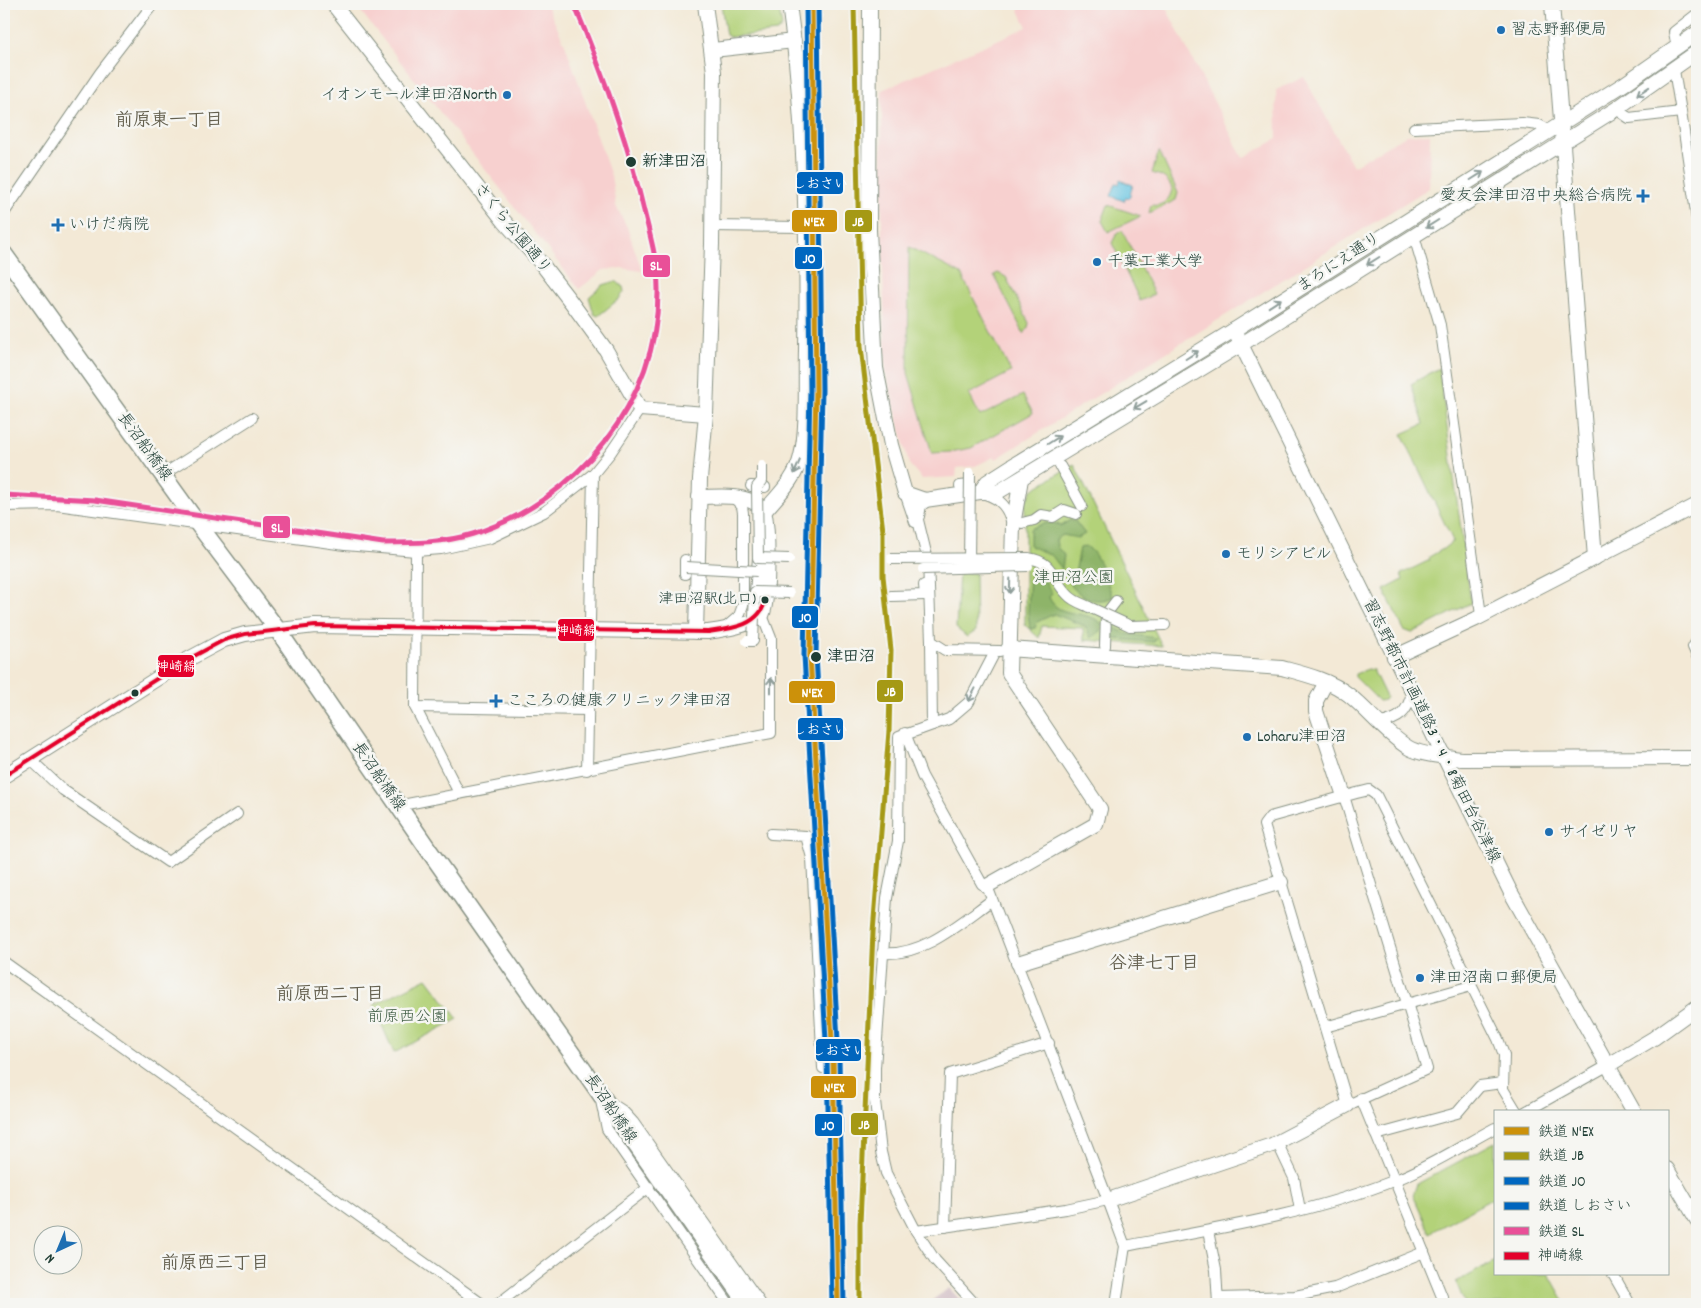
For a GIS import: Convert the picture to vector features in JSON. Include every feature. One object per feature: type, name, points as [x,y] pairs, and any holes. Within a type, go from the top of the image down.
[{"type":"main road","name":"長沼船橋線","points":[[4,254],[164,474],[198,524],[277,629],[397,806],[748,1304]]},
{"type":"street","points":[[4,213],[100,72],[153,4]]},
{"type":"street","name":"さくら公園通り","points":[[334,4],[498,214],[541,263],[571,302],[606,350],[640,410]]},
{"type":"street","points":[[696,632],[700,497],[706,414],[714,72],[705,4]]},
{"type":"street","points":[[764,512],[795,473],[802,450],[806,326],[805,227],[799,86],[789,4]]},
{"type":"street","points":[[870,4],[869,230],[876,368],[891,445],[928,561],[932,725]]},
{"type":"street","points":[[1552,4],[1555,127],[1562,142],[1595,558]]},
{"type":"street","points":[[1678,48],[1674,32],[1697,14]]},
{"type":"street","name":"まろにえ通り","points":[[925,500],[987,482],[1234,330],[1624,84],[1693,36]]},
{"type":"street","points":[[712,50],[794,41]]},
{"type":"street","name":"まろにえ通り","points":[[970,487],[998,492],[1021,479],[1242,344],[1616,109],[1696,54]]},
{"type":"street","points":[[1674,70],[1682,112],[1693,152],[1697,219]]},
{"type":"street","points":[[1616,109],[1628,118],[1682,112]]},
{"type":"street","points":[[1414,128],[1522,123],[1555,127]]},
{"type":"street","points":[[711,226],[805,227]]},
{"type":"street","points":[[1414,236],[1440,325],[1481,615]]},
{"type":"street","name":"習志野都市計画道路3・4・8菊田台谷津線","points":[[1234,330],[1443,756],[1537,941],[1633,1110]]},
{"type":"street","points":[[4,506],[57,505],[345,545],[416,551],[460,546],[490,538],[544,512],[593,474],[640,410],[706,414]]},
{"type":"street","points":[[164,474],[252,418]]},
{"type":"street","points":[[747,641],[753,642],[758,558],[758,487],[762,481],[762,466]]},
{"type":"street","points":[[1017,524],[1034,520],[1041,515],[1053,517],[1064,510],[1079,510],[1060,466]]},
{"type":"street","points":[[969,473],[970,563]]},
{"type":"street","points":[[587,770],[593,474]]},
{"type":"street","points":[[975,1304],[934,1260],[916,1231],[886,1173],[881,1152],[875,1101],[875,1068],[887,898],[898,841],[899,737],[905,733],[949,719],[969,702],[1001,650],[1021,479]]},
{"type":"street","points":[[970,487],[996,498],[1008,510],[1017,524]]},
{"type":"street","points":[[905,493],[925,500]]},
{"type":"street","points":[[397,806],[771,733],[771,638],[762,616],[766,599],[767,534],[764,512],[749,501],[732,497],[700,497]]},
{"type":"street","points":[[724,630],[738,616],[743,605],[743,513],[738,501],[732,497]]},
{"type":"street","points":[[923,544],[917,516],[919,505],[925,500]]},
{"type":"street","points":[[1394,657],[1595,558],[1697,505]]},
{"type":"street","points":[[416,551],[415,707],[459,793]]},
{"type":"street","points":[[758,558],[789,559]]},
{"type":"street","points":[[891,559],[923,564],[1040,560],[1048,566],[1068,596],[1089,607],[1130,626],[1165,625]]},
{"type":"street","points":[[891,596],[925,595],[923,564]]},
{"type":"street","points":[[685,567],[757,571]]},
{"type":"street","points":[[755,592],[790,593]]},
{"type":"street","points":[[1105,646],[1106,614],[1116,601]]},
{"type":"street","points":[[4,776],[204,650],[245,634],[315,626],[591,632],[696,632],[724,630],[762,616]]},
{"type":"street","points":[[931,641],[945,650],[1001,650],[1282,668],[1326,682],[1347,694],[1410,748],[1462,759],[1697,758]]},
{"type":"street","points":[[1697,641],[1693,647],[1697,656]]},
{"type":"street","points":[[987,886],[1096,824],[1100,809],[1009,673],[1001,650]]},
{"type":"street","points":[[916,1231],[1066,1209],[1108,1200],[1277,1142],[1361,1098],[1427,1069],[1344,796],[1316,711],[1316,701],[1326,682]]},
{"type":"street","points":[[1379,722],[1394,720],[1403,714],[1409,704],[1412,693]]},
{"type":"street","points":[[415,707],[588,710]]},
{"type":"street","points":[[905,733],[922,776],[982,884],[987,886],[1126,1246],[1116,1304]]},
{"type":"street","points":[[30,759],[63,790],[168,862],[237,814]]},
{"type":"street","points":[[1348,1105],[1264,825],[1270,817],[1369,790],[1376,795],[1498,1039],[1504,1055],[1502,1083],[1516,1110]]},
{"type":"street","points":[[771,834],[806,836],[812,858],[823,1068]]},
{"type":"street","points":[[1018,963],[1281,882]]},
{"type":"street","points":[[882,954],[895,954],[916,948],[952,929],[992,900]]},
{"type":"street","points":[[4,962],[482,1304]]},
{"type":"street","points":[[1325,1028],[1471,986]]},
{"type":"street","points":[[1529,1110],[1654,1038],[1697,1008]]},
{"type":"street","points":[[945,1227],[950,1074],[1049,1043]]},
{"type":"street","points":[[1376,1135],[1458,1112],[1480,1086],[1502,1083]]},
{"type":"street","points":[[600,1096],[607,1129],[729,1304]]},
{"type":"street","points":[[600,1096],[623,1110],[633,1122],[761,1304]]},
{"type":"street","points":[[1361,1098],[1445,1304]]},
{"type":"street","points":[[1126,1246],[1208,1231],[1300,1210],[1396,1180],[1494,1129]]},
{"type":"street","points":[[1277,1142],[1294,1178],[1300,1210]]},
{"type":"street","points":[[1668,1171],[1697,1220]]},
{"type":"street","points":[[498,1304],[649,1187]]},
{"type":"street","points":[[1208,1231],[1219,1301],[1295,1300],[1335,1288],[1424,1252]]},
{"type":"street","points":[[1614,1276],[1630,1304]]},
{"type":"shaded area","name":"イオンモール津田沼North","points":[[355,4],[546,4],[565,44],[611,176],[616,206],[627,227],[642,271],[621,268],[603,270],[579,289]]},
{"type":"shaded area","name":"千葉工業大学","points":[[1016,4],[1164,4],[1243,158],[1277,139],[1276,90],[1304,77],[1353,166],[1407,135],[1430,134],[1429,188],[996,459],[994,457],[975,466],[957,468],[956,477],[922,479],[909,464],[886,372],[882,229],[882,90],[1027,27]]},
{"type":"shaded area","points":[[949,1288],[964,1304],[927,1304]]},
{"type":"green space","points":[[721,4],[778,4],[782,26],[777,32],[730,37],[726,35]]},
{"type":"green space","points":[[1159,151],[1178,193],[1176,200],[1149,213],[1151,205],[1159,205],[1165,202],[1172,189],[1169,182],[1164,178],[1152,173]]},
{"type":"green space","points":[[1108,205],[1141,216],[1108,232],[1102,221]]},
{"type":"green space","points":[[1122,230],[1154,294],[1140,301],[1112,243],[1116,235]]},
{"type":"green space","points":[[909,247],[961,274],[1011,372],[969,394],[980,416],[1023,395],[1033,413],[971,448],[932,453],[908,373]]},
{"type":"green space","points":[[998,273],[1006,277],[1029,323],[1024,334],[994,275]]},
{"type":"green space","points":[[616,281],[623,287],[624,292],[619,299],[598,316],[594,314],[589,297],[603,285]]},
{"type":"green space","points":[[1439,368],[1471,603],[1412,633],[1404,630],[1384,590],[1403,580],[1401,574],[1430,560],[1429,557],[1453,541],[1402,434],[1424,424],[1411,384]]},
{"type":"green space","name":"津田沼公園","points":[[1074,464],[1162,646],[1084,640],[1083,628],[1042,626],[1039,638],[1025,625],[1025,503],[1032,490]]},
{"type":"green space","points":[[1070,520],[1075,521],[1085,534],[1078,538],[1063,535],[1056,539],[1057,547],[1064,555],[1062,569],[1052,556],[1030,546],[1030,529],[1049,523],[1061,526]]},
{"type":"green space","points":[[1086,546],[1096,556],[1113,597],[1093,600],[1082,595],[1068,581],[1075,573],[1080,548]]},
{"type":"green space","points":[[1030,568],[1043,577],[1052,594],[1049,597],[1053,604],[1059,609],[1097,620],[1103,625],[1101,631],[1091,638],[1085,626],[1054,614],[1037,622],[1035,628],[1030,629],[1028,613]]},
{"type":"green space","points":[[959,572],[975,573],[976,631],[967,637],[956,628]]},
{"type":"green space","points":[[1113,627],[1127,634],[1156,638],[1154,642],[1113,639]]},
{"type":"green space","points":[[1368,669],[1373,670],[1386,697],[1384,700],[1379,701],[1355,677],[1355,674]]},
{"type":"green space","name":"前原西公園","points":[[427,978],[458,1019],[394,1053],[373,1005]]},
{"type":"green space","points":[[1494,1143],[1494,1198],[1430,1233],[1413,1195],[1417,1184]]},
{"type":"green space","points":[[1494,1262],[1494,1276],[1550,1276],[1566,1304],[1465,1304],[1456,1282]]},
{"type":"water","points":[[1120,180],[1133,185],[1129,198],[1126,197],[1124,201],[1111,196],[1116,183],[1119,184]]},
{"type":"rail line","name":"SL","points":[[4,495],[95,500],[383,543],[417,543],[462,537],[511,519],[546,498],[577,472],[605,442],[628,407],[644,370],[655,330],[658,289],[654,252],[631,161],[605,82],[574,4]]},
{"type":"rail line","name":"JO","points":[[806,4],[810,390],[804,655],[827,1058],[832,1304]]},
{"type":"rail line","name":"N'EX","points":[[812,4],[816,390],[810,655],[833,1058],[838,1304]]},
{"type":"rail line","name":"しおさい","points":[[818,4],[822,390],[816,655],[839,1058],[844,1304]]},
{"type":"rail line","name":"JB","points":[[854,4],[861,347],[883,531],[883,576],[891,650],[889,731],[873,932],[860,1223],[860,1304]]},
{"type":"transit line","name":"神崎線","points":[[4,776],[183,662],[224,640],[245,634],[315,626],[708,632],[735,627],[751,621],[763,608],[766,599]]},
{"type":"place","name":"習志野郵便局","points":[[1501,30]]},
{"type":"place","name":"イオンモール津田沼North","points":[[507,95]]},
{"type":"place","name":"新津田沼","points":[[631,162]]},
{"type":"place","name":"愛友会津田沼中央総合病院","points":[[1643,196]]},
{"type":"place","name":"いけだ病院","points":[[58,225]]},
{"type":"place","name":"千葉工業大学","points":[[1097,262]]},
{"type":"place","name":"モリシアビル","points":[[1226,554]]},
{"type":"place","name":"津田沼駅(北口)","points":[[765,600]]},
{"type":"place","name":"津田沼","points":[[816,657]]},
{"type":"place","name":"こころの健康クリニック津田沼","points":[[496,701]]},
{"type":"place","name":"Loharu津田沼","points":[[1247,737]]},
{"type":"place","name":"サイゼリヤ","points":[[1549,832]]},
{"type":"place","name":"津田沼南口郵便局","points":[[1420,978]]},
{"type":"district","name":"前原東一丁目","points":[[169,121]]},
{"type":"district","name":"谷津七丁目","points":[[1154,964]]},
{"type":"district","name":"前原西二丁目","points":[[330,995]]},
{"type":"district","name":"前原西三丁目","points":[[215,1264]]}]
